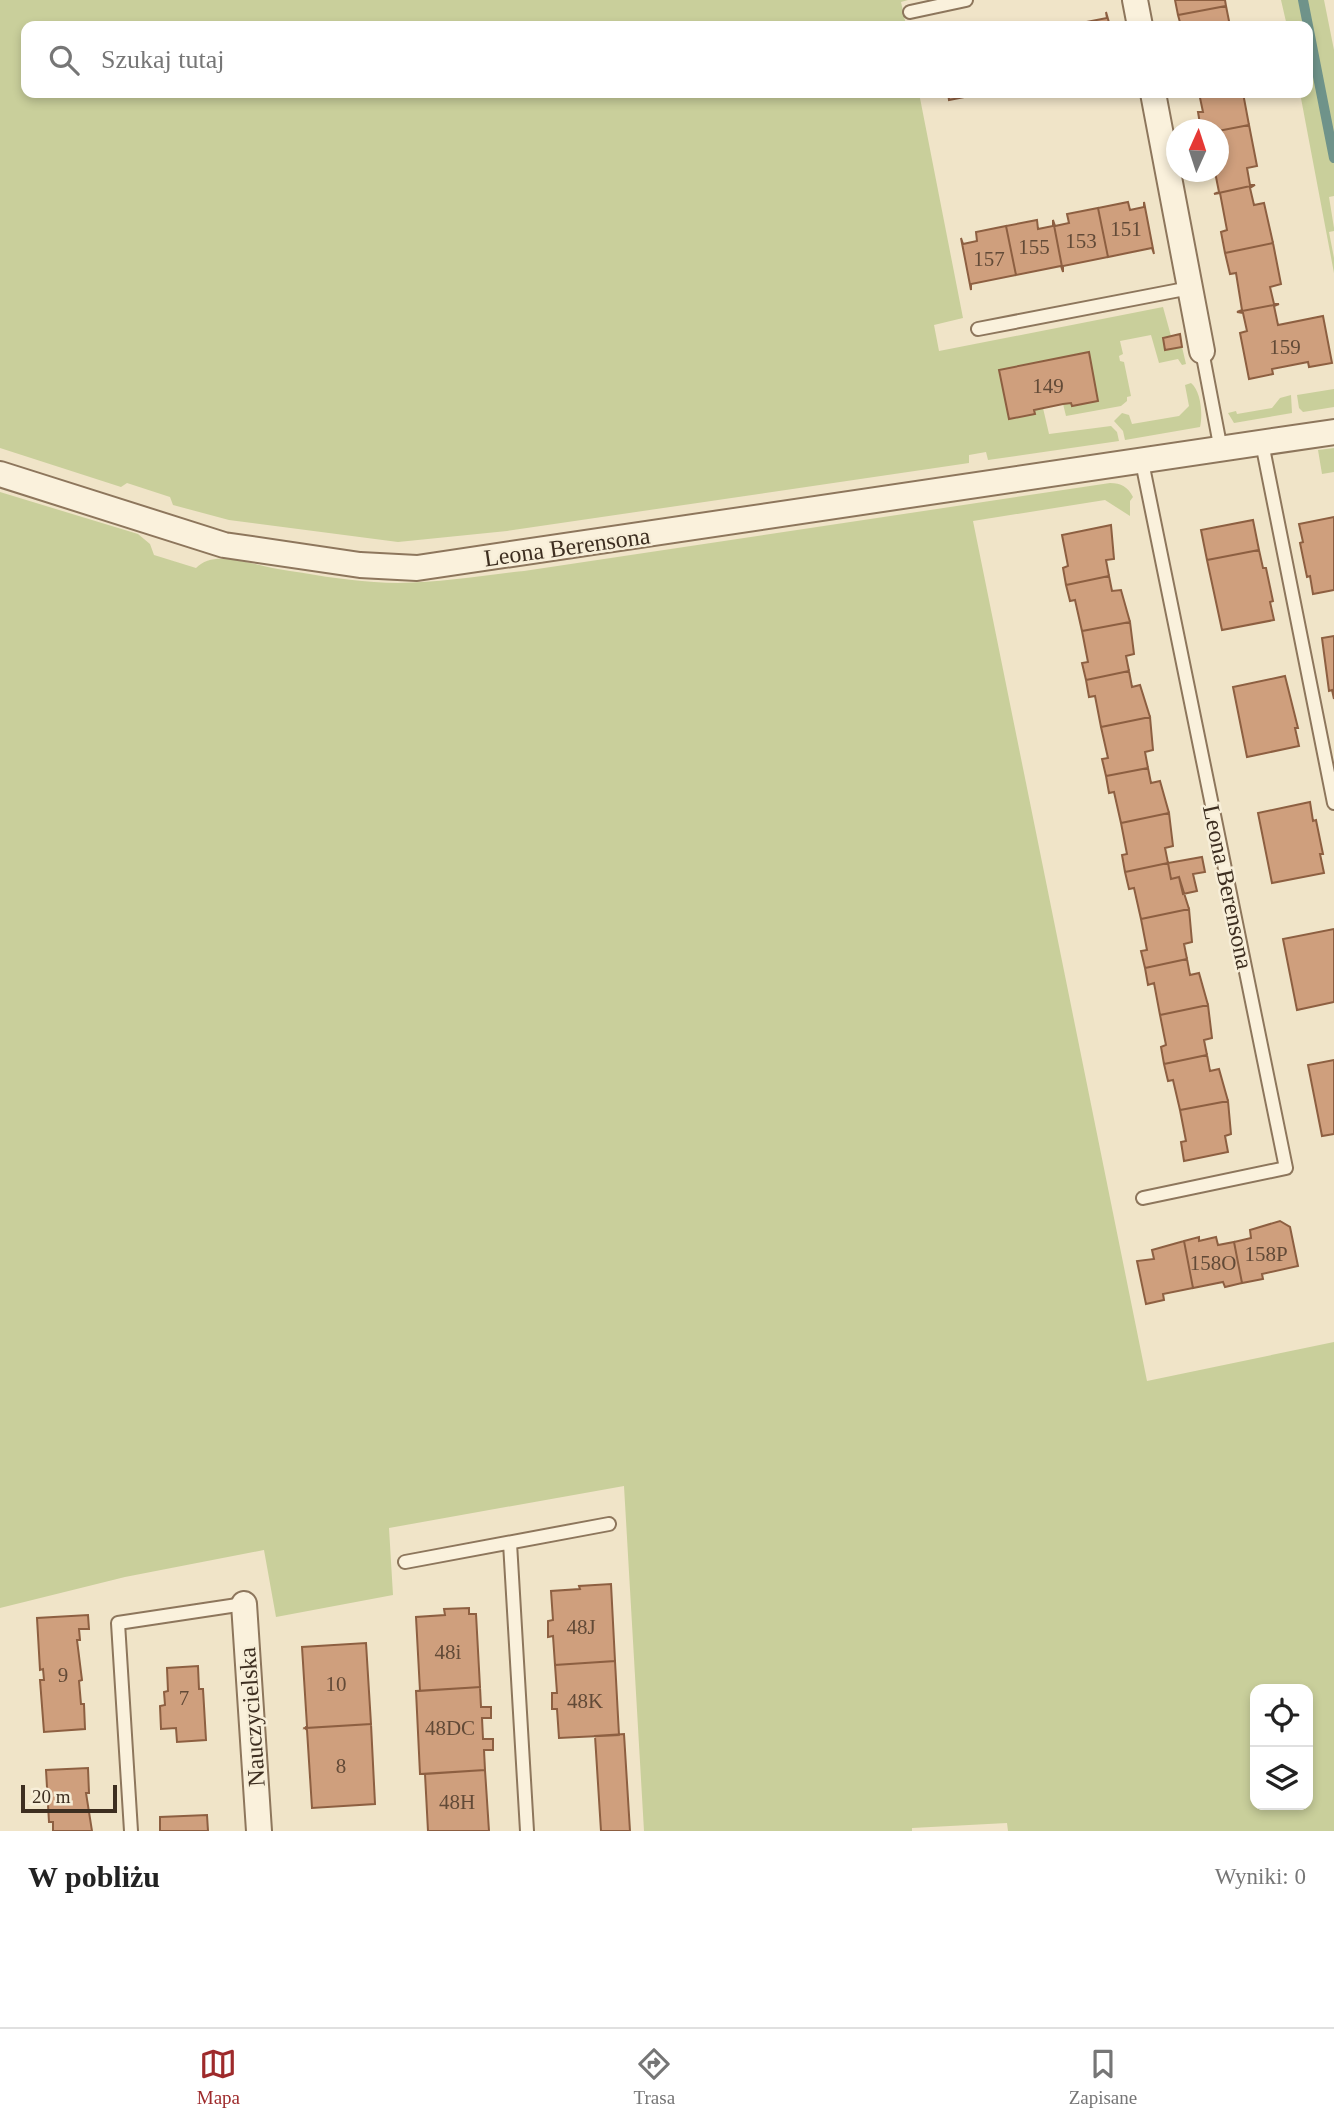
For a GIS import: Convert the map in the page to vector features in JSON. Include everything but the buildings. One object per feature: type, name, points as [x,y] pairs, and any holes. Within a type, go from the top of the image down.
[{"type":"street","points":[[1135,0],[1139,21]]},
{"type":"street","points":[[1154,98],[1202,351]]},
{"type":"street","name":"Leona Berensona","points":[[0,474],[224,545],[360,565],[417,568],[1334,432]]},
{"type":"street","name":"Nauczycielska","points":[[244,1604],[259,1831]]},
{"type":"lane","points":[[910,12],[966,0]]},
{"type":"lane","points":[[978,328],[1190,288]]},
{"type":"lane","points":[[1202,351],[1221,450]]},
{"type":"lane","points":[[1262,443],[1334,803]]},
{"type":"lane","name":"Leona Berensona","points":[[1142,462],[1286,1168],[1143,1198]]},
{"type":"lane","points":[[405,1562],[609,1524]]},
{"type":"lane","points":[[510,1543],[527,1831]]},
{"type":"lane","points":[[131,1831],[118,1623],[244,1604]]},
{"type":"green space","points":[[0,0],[908,0],[901,2],[905,21],[21,21],[21,98],[920,98],[963,318],[934,325],[939,351],[1163,307],[1171,336],[1163,338],[1165,349],[1182,347],[1186,364],[1182,365],[1178,359],[1159,363],[1151,335],[1120,341],[1123,354],[1119,356],[1120,361],[1124,362],[1131,396],[1127,397],[1127,401],[1121,406],[1066,416],[1063,404],[1071,403],[1073,406],[1098,401],[1089,353],[999,370],[1009,419],[1034,414],[1034,410],[1043,408],[1049,434],[1111,426],[1117,432],[1119,441],[988,460],[986,452],[969,455],[969,463],[507,531],[398,542],[229,520],[173,505],[170,497],[127,483],[121,487],[0,448]]},
{"type":"green space","points":[[1281,0],[1324,0],[1334,50],[1334,196],[1329,197],[1334,231],[1329,232],[1334,273],[1301,98],[1313,98],[1313,21],[1286,21]]},
{"type":"green space","points":[[1191,383],[1200,404],[1200,427],[1125,440],[1123,431],[1114,421],[1122,413],[1129,415],[1132,424],[1179,416],[1189,406],[1185,385]]},
{"type":"green space","points":[[1334,389],[1334,407],[1303,412],[1299,408],[1297,395]]},
{"type":"green space","points":[[1291,395],[1292,413],[1234,423],[1228,413],[1272,408],[1280,398]]},
{"type":"green space","points":[[1334,448],[1334,472],[1322,474],[1318,450]]},
{"type":"green space","points":[[1110,483],[1124,486],[1129,491],[1133,497],[1130,501],[1130,516],[1105,500],[973,521],[1147,1381],[1334,1342],[1334,1831],[1008,1831],[1007,1823],[912,1828],[912,1831],[644,1831],[624,1486],[389,1528],[393,1595],[276,1617],[264,1550],[125,1577],[0,1608],[0,492],[138,534],[150,544],[154,555],[196,568],[213,559],[224,559],[362,581],[431,582],[524,571]]},
{"type":"waterway","points":[[1303,0],[1307,21]]},
{"type":"waterway","points":[[1313,51],[1334,158]]}]
